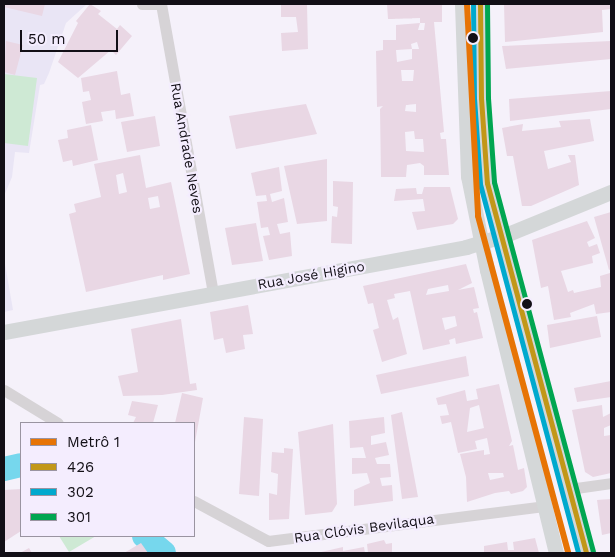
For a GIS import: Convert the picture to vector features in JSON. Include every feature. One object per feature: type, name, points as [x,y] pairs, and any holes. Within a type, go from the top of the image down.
[{"type":"main road","points":[[462,4],[468,176],[556,553]]},
{"type":"main road","points":[[480,4],[481,98],[487,184],[503,236],[531,358],[586,553]]},
{"type":"main road","name":"Rua José Higino","points":[[4,332],[483,242],[503,236],[611,192]]},
{"type":"street","points":[[142,4],[161,4]]},
{"type":"street","name":"Rua Andrade Neves","points":[[161,4],[214,292]]},
{"type":"street","points":[[4,390],[56,422]]},
{"type":"street","points":[[569,489],[611,483]]},
{"type":"street","name":"Rua Clóvis Bevilaqua","points":[[195,502],[268,540],[544,506]]},
{"type":"shaded area","points":[[4,4],[87,4],[66,23],[49,73],[44,84],[40,85],[29,153],[15,152],[12,177],[4,196]]},
{"type":"shaded area","points":[[4,258],[13,310],[4,312]]},
{"type":"green space","points":[[4,74],[37,78],[28,146],[4,143]]},
{"type":"green space","points":[[60,537],[94,537],[69,552]]},
{"type":"building","points":[[4,4],[45,4],[42,16],[4,7]]},
{"type":"building","points":[[90,4],[101,11],[98,14],[117,29],[120,25],[132,36],[116,55],[111,50],[78,78],[58,62],[78,23],[76,21]]},
{"type":"building","points":[[281,4],[307,4],[308,49],[282,51],[281,33],[298,32],[296,17],[281,17]]},
{"type":"building","points":[[387,4],[442,4],[442,22],[434,22],[444,132],[440,133],[441,139],[446,139],[449,175],[424,175],[424,166],[420,163],[407,165],[406,177],[381,177],[380,109],[383,106],[377,107],[376,51],[383,50],[383,40],[396,40],[396,25],[420,23],[420,18],[388,19]],"holes":[[[420,23],[425,23],[424,30],[418,30]],[[417,42],[419,49],[412,49],[411,44]],[[412,49],[412,59],[397,62],[396,50]],[[401,70],[414,70],[413,81],[402,81]],[[416,104],[416,112],[405,111],[406,105]],[[414,131],[415,139],[423,139],[424,152],[406,151],[405,132]]]},
{"type":"building","points":[[504,4],[611,4],[611,9],[602,10],[603,32],[505,42]]},
{"type":"building","points":[[6,41],[23,45],[15,75],[4,72]]},
{"type":"building","points":[[611,41],[611,59],[506,69],[502,46]]},
{"type":"building","points":[[117,71],[121,95],[130,93],[134,116],[116,119],[115,110],[101,112],[103,121],[86,124],[82,102],[91,100],[89,91],[83,92],[81,78]]},
{"type":"building","points":[[611,91],[611,109],[510,121],[509,99]]},
{"type":"building","points":[[306,104],[317,134],[236,149],[229,116]]},
{"type":"building","points":[[155,116],[160,146],[127,152],[121,122]]},
{"type":"building","points":[[590,119],[594,141],[544,151],[548,169],[571,162],[568,155],[575,155],[579,185],[531,206],[522,206],[513,156],[507,156],[502,128],[523,124],[522,131],[561,127],[559,121]]},
{"type":"building","points":[[91,125],[98,160],[73,166],[72,160],[63,162],[58,140],[68,138],[67,130]]},
{"type":"building","points":[[140,155],[146,188],[171,182],[190,274],[163,280],[163,275],[86,292],[69,214],[76,212],[74,204],[101,197],[94,164]],"holes":[[[123,173],[127,192],[119,194],[116,175]],[[158,196],[160,207],[150,209],[148,198]]]},
{"type":"building","points":[[327,159],[327,221],[297,224],[284,166]]},
{"type":"building","points":[[279,167],[282,191],[270,194],[272,202],[284,198],[288,222],[277,224],[280,234],[290,232],[292,256],[269,260],[263,236],[270,235],[268,227],[261,228],[257,202],[267,201],[266,195],[256,196],[251,173]]},
{"type":"building","points":[[333,181],[353,182],[352,244],[331,243],[332,216],[337,217],[338,207],[333,206]]},
{"type":"building","points":[[424,187],[450,187],[458,219],[453,224],[417,230],[412,212],[425,211],[423,199],[394,201],[396,189],[416,188],[417,194],[422,194]]},
{"type":"building","points":[[611,212],[611,269],[609,270],[594,217]]},
{"type":"building","points":[[587,221],[595,238],[587,242],[589,247],[597,244],[600,253],[592,256],[593,263],[561,271],[568,292],[573,290],[574,293],[601,287],[600,276],[610,273],[611,312],[596,314],[594,304],[570,313],[571,317],[554,320],[548,286],[541,288],[532,240]]},
{"type":"building","points":[[256,223],[263,261],[232,265],[225,228]]},
{"type":"building","points":[[466,264],[472,283],[458,290],[474,287],[479,308],[473,309],[474,313],[477,312],[483,338],[456,344],[455,338],[449,340],[450,344],[423,350],[410,291],[394,294],[395,298],[387,300],[393,320],[398,317],[407,354],[382,362],[373,330],[379,328],[373,303],[368,304],[363,286]],"holes":[[[448,285],[449,291],[426,295],[428,289]],[[455,316],[457,326],[445,330],[442,318]]]},
{"type":"building","points":[[248,305],[253,334],[243,335],[245,349],[226,353],[223,338],[214,340],[210,312]]},
{"type":"building","points":[[597,316],[601,337],[550,348],[547,325]]},
{"type":"building","points":[[181,319],[190,384],[196,383],[197,390],[162,395],[123,396],[118,376],[138,372],[131,329]]},
{"type":"building","points":[[466,356],[469,376],[381,394],[376,375]]},
{"type":"building","points":[[611,381],[611,397],[577,402],[574,388]]},
{"type":"building","points":[[499,384],[512,441],[509,446],[513,445],[518,470],[524,468],[527,487],[523,491],[511,494],[509,491],[495,493],[467,502],[466,477],[460,454],[484,450],[484,455],[490,454],[487,438],[475,441],[477,449],[458,453],[451,422],[442,424],[440,416],[449,415],[446,404],[438,405],[436,398],[465,390],[467,401],[478,399],[476,389]],"holes":[[[479,405],[484,428],[467,432],[470,408]],[[488,473],[503,473],[504,477],[490,480]]]},
{"type":"building","points":[[182,393],[203,398],[195,442],[195,422],[175,422]]},
{"type":"building","points":[[132,401],[158,405],[153,422],[134,422],[136,417],[128,415]]},
{"type":"building","points":[[602,405],[603,417],[611,413],[611,425],[604,428],[604,436],[611,435],[611,473],[593,477],[585,472],[572,410]]},
{"type":"building","points":[[402,412],[418,497],[402,499],[391,415]]},
{"type":"building","points":[[244,417],[263,419],[259,496],[239,494]]},
{"type":"building","points":[[384,417],[385,433],[371,436],[371,445],[386,442],[389,455],[375,458],[377,464],[390,464],[391,477],[380,478],[382,486],[392,485],[393,501],[354,506],[354,490],[370,483],[367,473],[352,474],[352,458],[366,458],[363,447],[350,448],[349,421]]},
{"type":"building","points":[[333,424],[337,504],[332,512],[305,515],[298,432]]},
{"type":"building","points":[[284,448],[293,449],[289,519],[269,520],[269,493],[277,495],[278,474],[271,472],[272,452],[284,453]]},
{"type":"building","points":[[20,489],[20,532],[4,542],[4,490]]},
{"type":"building","points":[[611,499],[611,533],[602,535],[597,500]]},
{"type":"building","points":[[535,538],[539,553],[484,553],[484,546],[507,542],[508,550],[514,550],[513,542]]},
{"type":"building","points":[[384,540],[386,544],[392,543],[392,553],[368,553],[367,544]]},
{"type":"building","points":[[141,543],[148,553],[124,553]]},
{"type":"building","points":[[343,547],[343,551],[364,547],[365,553],[317,553]]},
{"type":"building","points":[[29,548],[32,553],[20,553]]},
{"type":"waterway","points":[[4,469],[20,465]]},
{"type":"waterway","points":[[145,537],[164,553]]},
{"type":"metro line","name":"1","points":[[467,4],[478,216],[568,553]]},
{"type":"transit line","name":"302","points":[[473,4],[474,98],[480,184],[578,553]]},
{"type":"transit line","name":"426","points":[[480,4],[481,98],[487,183],[586,553]]},
{"type":"transit line","name":"301","points":[[487,4],[488,98],[494,182],[593,551]]}]
